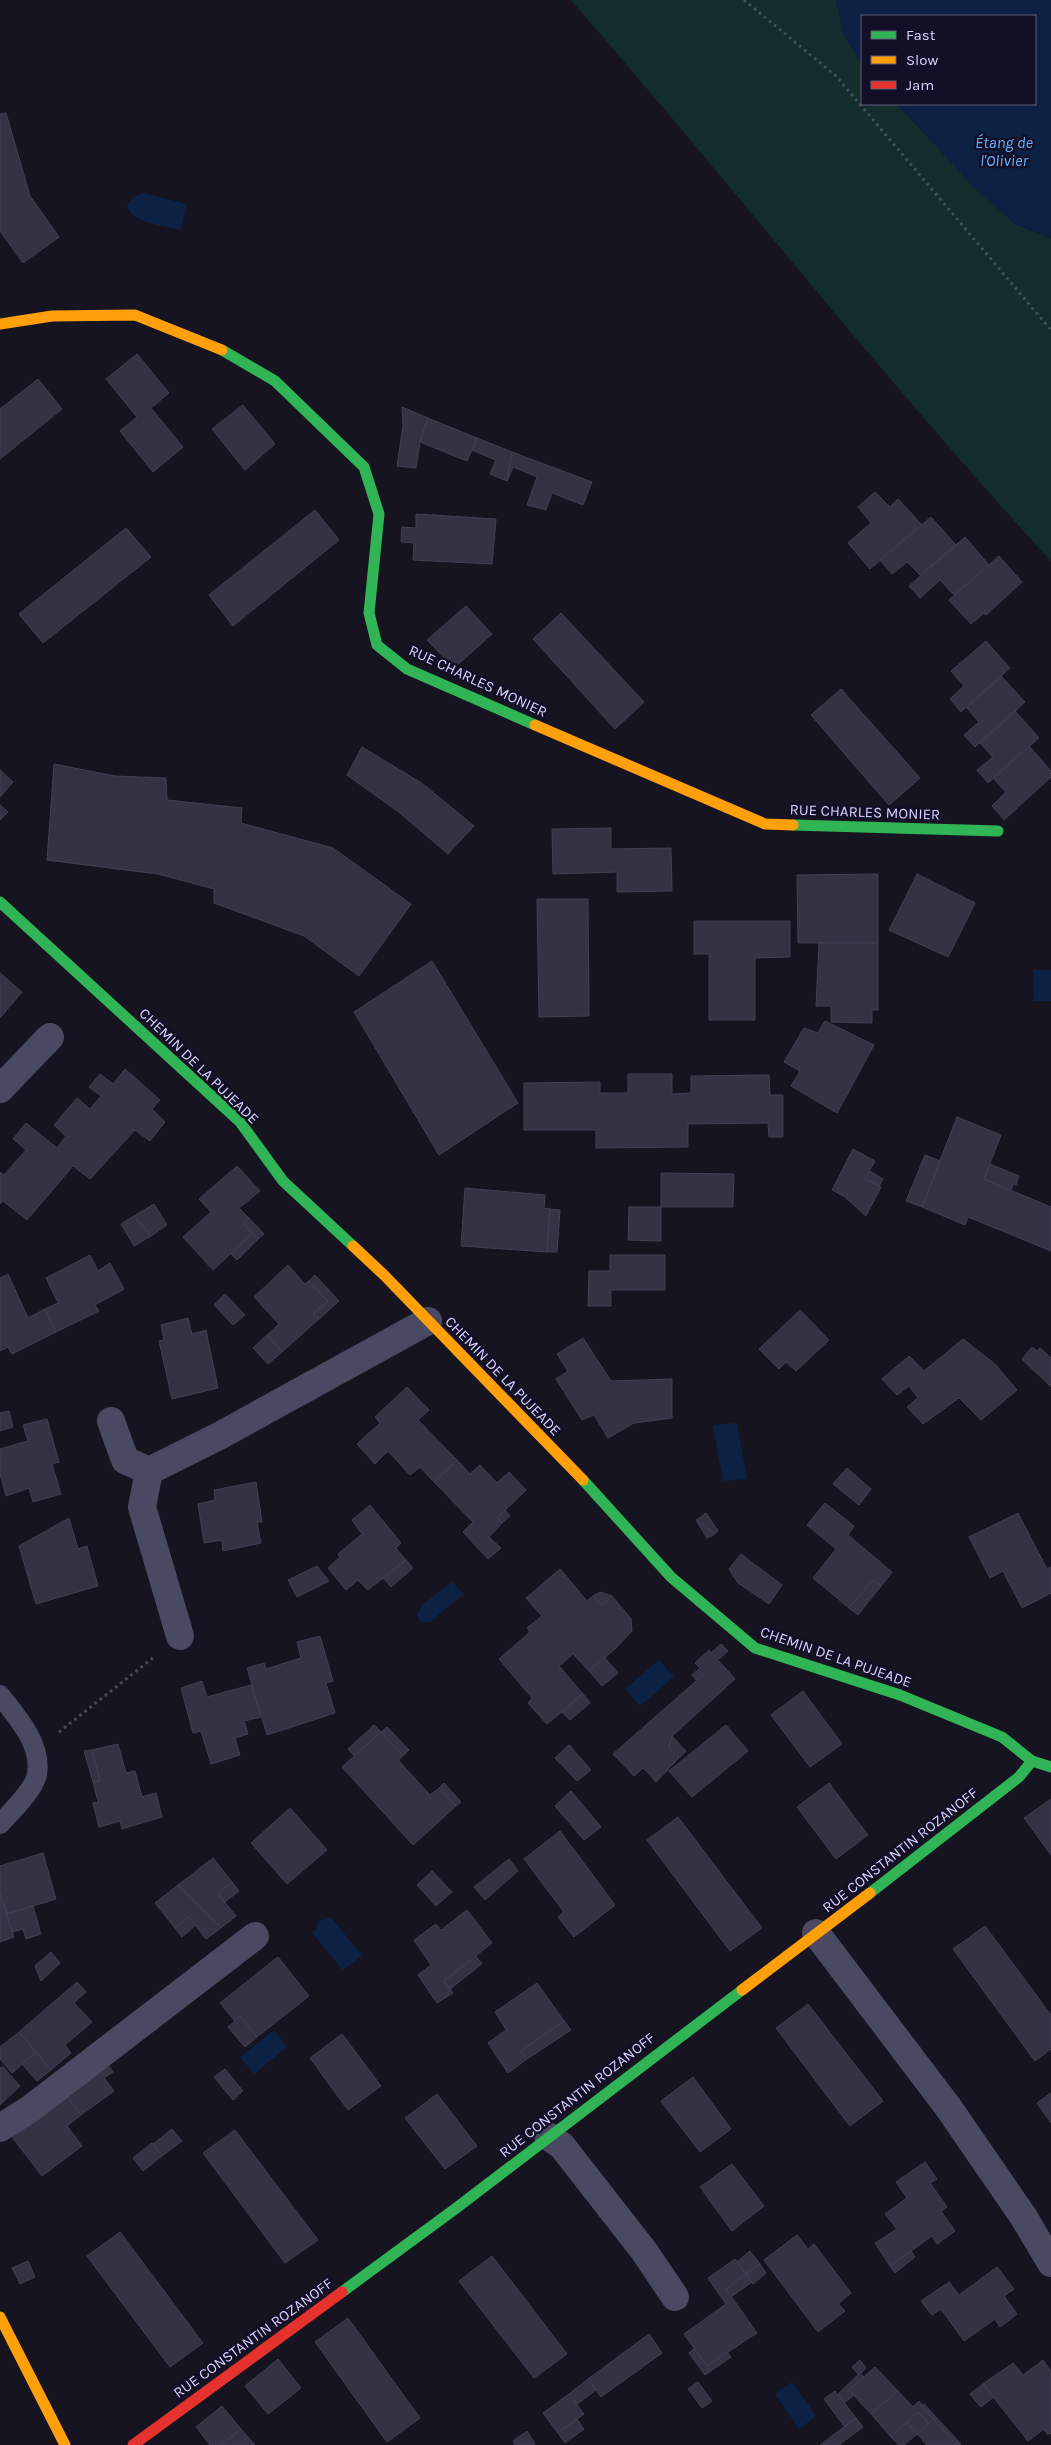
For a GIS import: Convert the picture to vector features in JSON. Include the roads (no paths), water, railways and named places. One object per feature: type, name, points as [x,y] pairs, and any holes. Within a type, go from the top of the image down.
[{"type":"street","name":"RUE CHARLES MONIER","points":[[0,324],[52,316],[134,315],[217,347],[275,380],[364,467],[379,514],[369,613],[377,645],[407,669],[765,824],[998,831]]},
{"type":"street","name":"CHEMIN DE LA PUJEADE","points":[[0,902],[240,1122],[282,1181],[384,1275],[617,1515],[671,1576],[755,1648],[900,1695],[1002,1737],[1032,1760],[1051,1767]]},
{"type":"street","points":[[0,1090],[50,1037]]},
{"type":"street","points":[[150,1471],[230,1431],[428,1321]]},
{"type":"street","points":[[111,1421],[125,1460],[150,1471]]},
{"type":"street","points":[[150,1471],[142,1506],[180,1636]]},
{"type":"street","name":"RUE CONSTANTIN ROZANOFF","points":[[133,2445],[455,2209],[1019,1777],[1032,1760]]},
{"type":"street","points":[[816,1933],[948,2107],[1023,2216],[1051,2263]]},
{"type":"street","points":[[0,2128],[30,2109],[255,1936]]},
{"type":"street","points":[[548,2136],[562,2146],[644,2251],[675,2297]]},
{"type":"street","points":[[0,2317],[65,2445]]},
{"type":"lane","points":[[0,1695],[21,1723],[37,1752],[38,1776],[20,1803],[0,1824]]},
{"type":"water","name":"Étang de l'Olivier","points":[[836,0],[1051,0],[1051,238],[1015,224],[974,187],[898,105],[1036,105],[1036,15],[861,15],[861,63],[845,37]]},
{"type":"water","points":[[144,193],[186,204],[181,230],[149,223],[141,220],[130,211],[127,205],[134,196]]},
{"type":"water","points":[[1033,970],[1051,970],[1051,1001],[1034,1001]]},
{"type":"water","points":[[737,1423],[747,1479],[723,1481],[713,1425]]},
{"type":"water","points":[[452,1582],[464,1594],[430,1622],[421,1622],[417,1616],[422,1605]]},
{"type":"water","points":[[659,1660],[674,1677],[640,1706],[625,1689]]},
{"type":"water","points":[[331,1918],[362,1955],[343,1970],[312,1933],[316,1930],[318,1921]]},
{"type":"water","points":[[274,2030],[287,2047],[254,2074],[240,2057]]},
{"type":"water","points":[[792,2382],[816,2416],[799,2429],[775,2394]]}]
